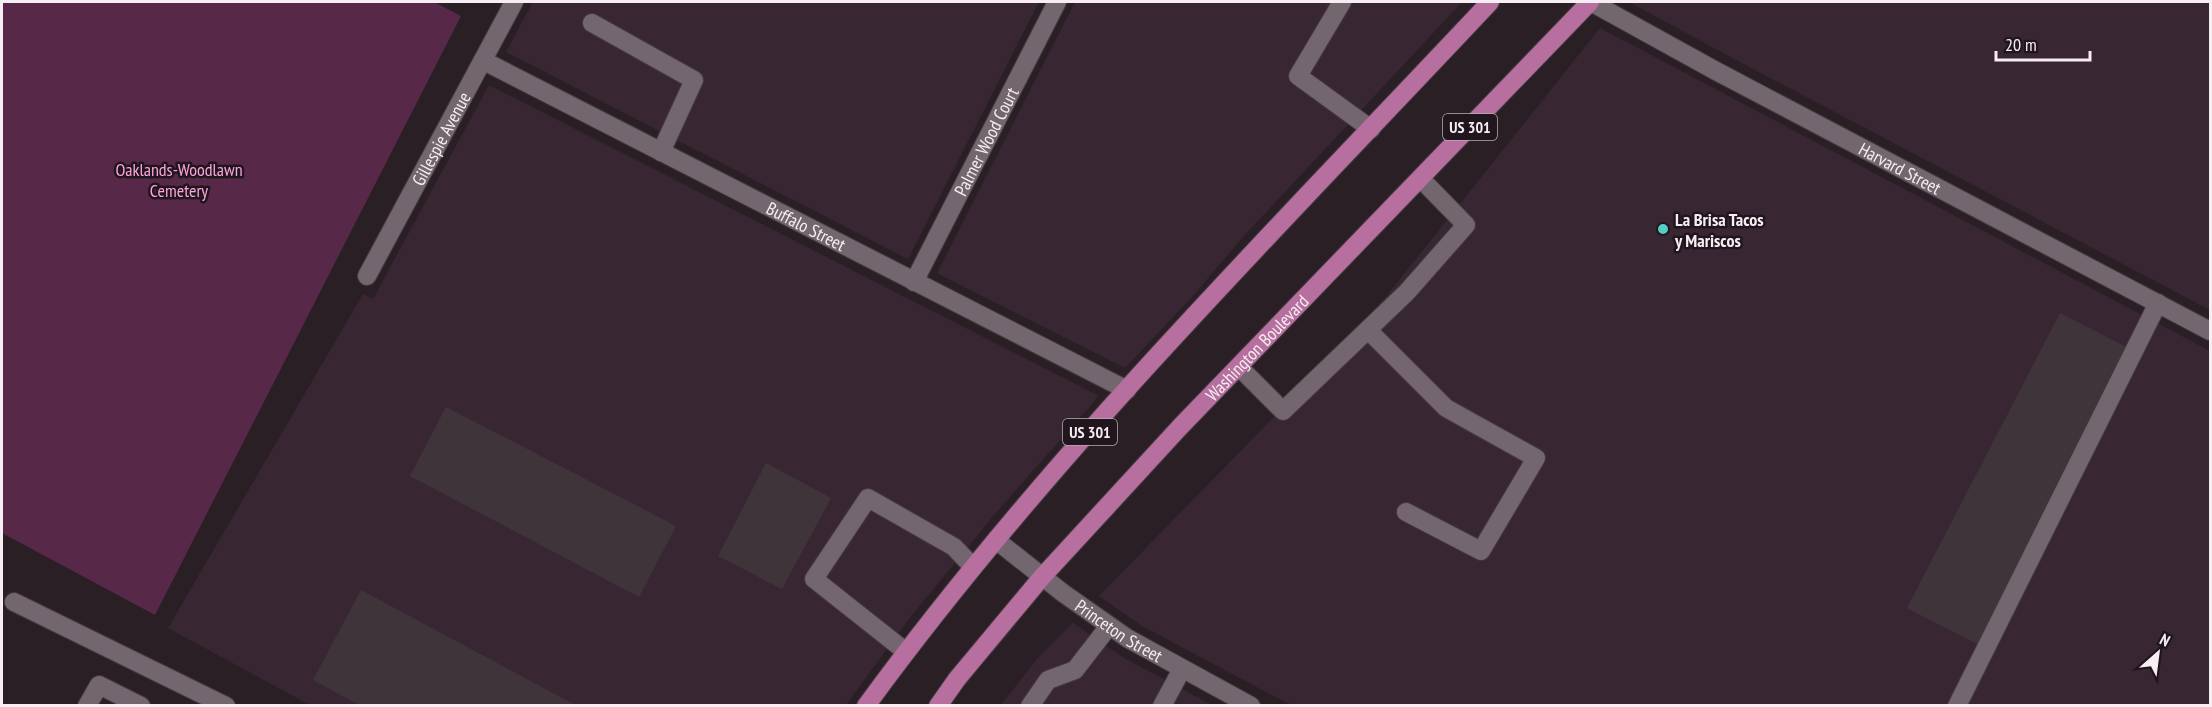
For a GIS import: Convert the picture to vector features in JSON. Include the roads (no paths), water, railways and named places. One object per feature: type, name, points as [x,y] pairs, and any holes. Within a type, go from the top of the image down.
[{"type":"main road","name":"US 301","points":[[866,705],[905,651],[973,567],[1127,390],[1490,2]]},
{"type":"main road","name":"Washington Boulevard","points":[[938,705],[1042,577],[1239,366],[1590,2]]},
{"type":"street","name":"Gillespie Avenue","points":[[367,276],[514,2]]},
{"type":"street","name":"Palmer Wood Court","points":[[914,282],[1057,2]]},
{"type":"street","points":[[1342,2],[1298,76],[1371,129]]},
{"type":"street","name":"Harvard Street","points":[[1590,2],[1716,71],[2211,331]]},
{"type":"street","points":[[592,23],[694,80],[661,152]]},
{"type":"street","name":"Buffalo Street","points":[[484,61],[1127,390]]},
{"type":"street","points":[[1239,366],[1283,411],[1407,292],[1466,225],[1421,179]]},
{"type":"street","points":[[1957,705],[2158,303]]},
{"type":"street","points":[[1368,330],[1446,408],[1536,458],[1481,551],[1406,512]]},
{"type":"street","points":[[905,651],[814,579],[868,498],[954,547],[973,567]]},
{"type":"street","name":"Princeton Street","points":[[996,540],[1109,626],[1247,704]]},
{"type":"street","points":[[14,602],[226,705]]},
{"type":"street","points":[[1030,705],[1048,680],[1075,670],[1109,626]]},
{"type":"street","points":[[1162,705],[1182,669]]},
{"type":"street","points":[[87,705],[99,685],[141,705]]},
{"type":"place","name":"La Brisa Tacos y Mariscos","points":[[1663,229]]},
{"type":"park label","name":"Oaklands-Woodlawn Cemetery","points":[[179,180]]}]
